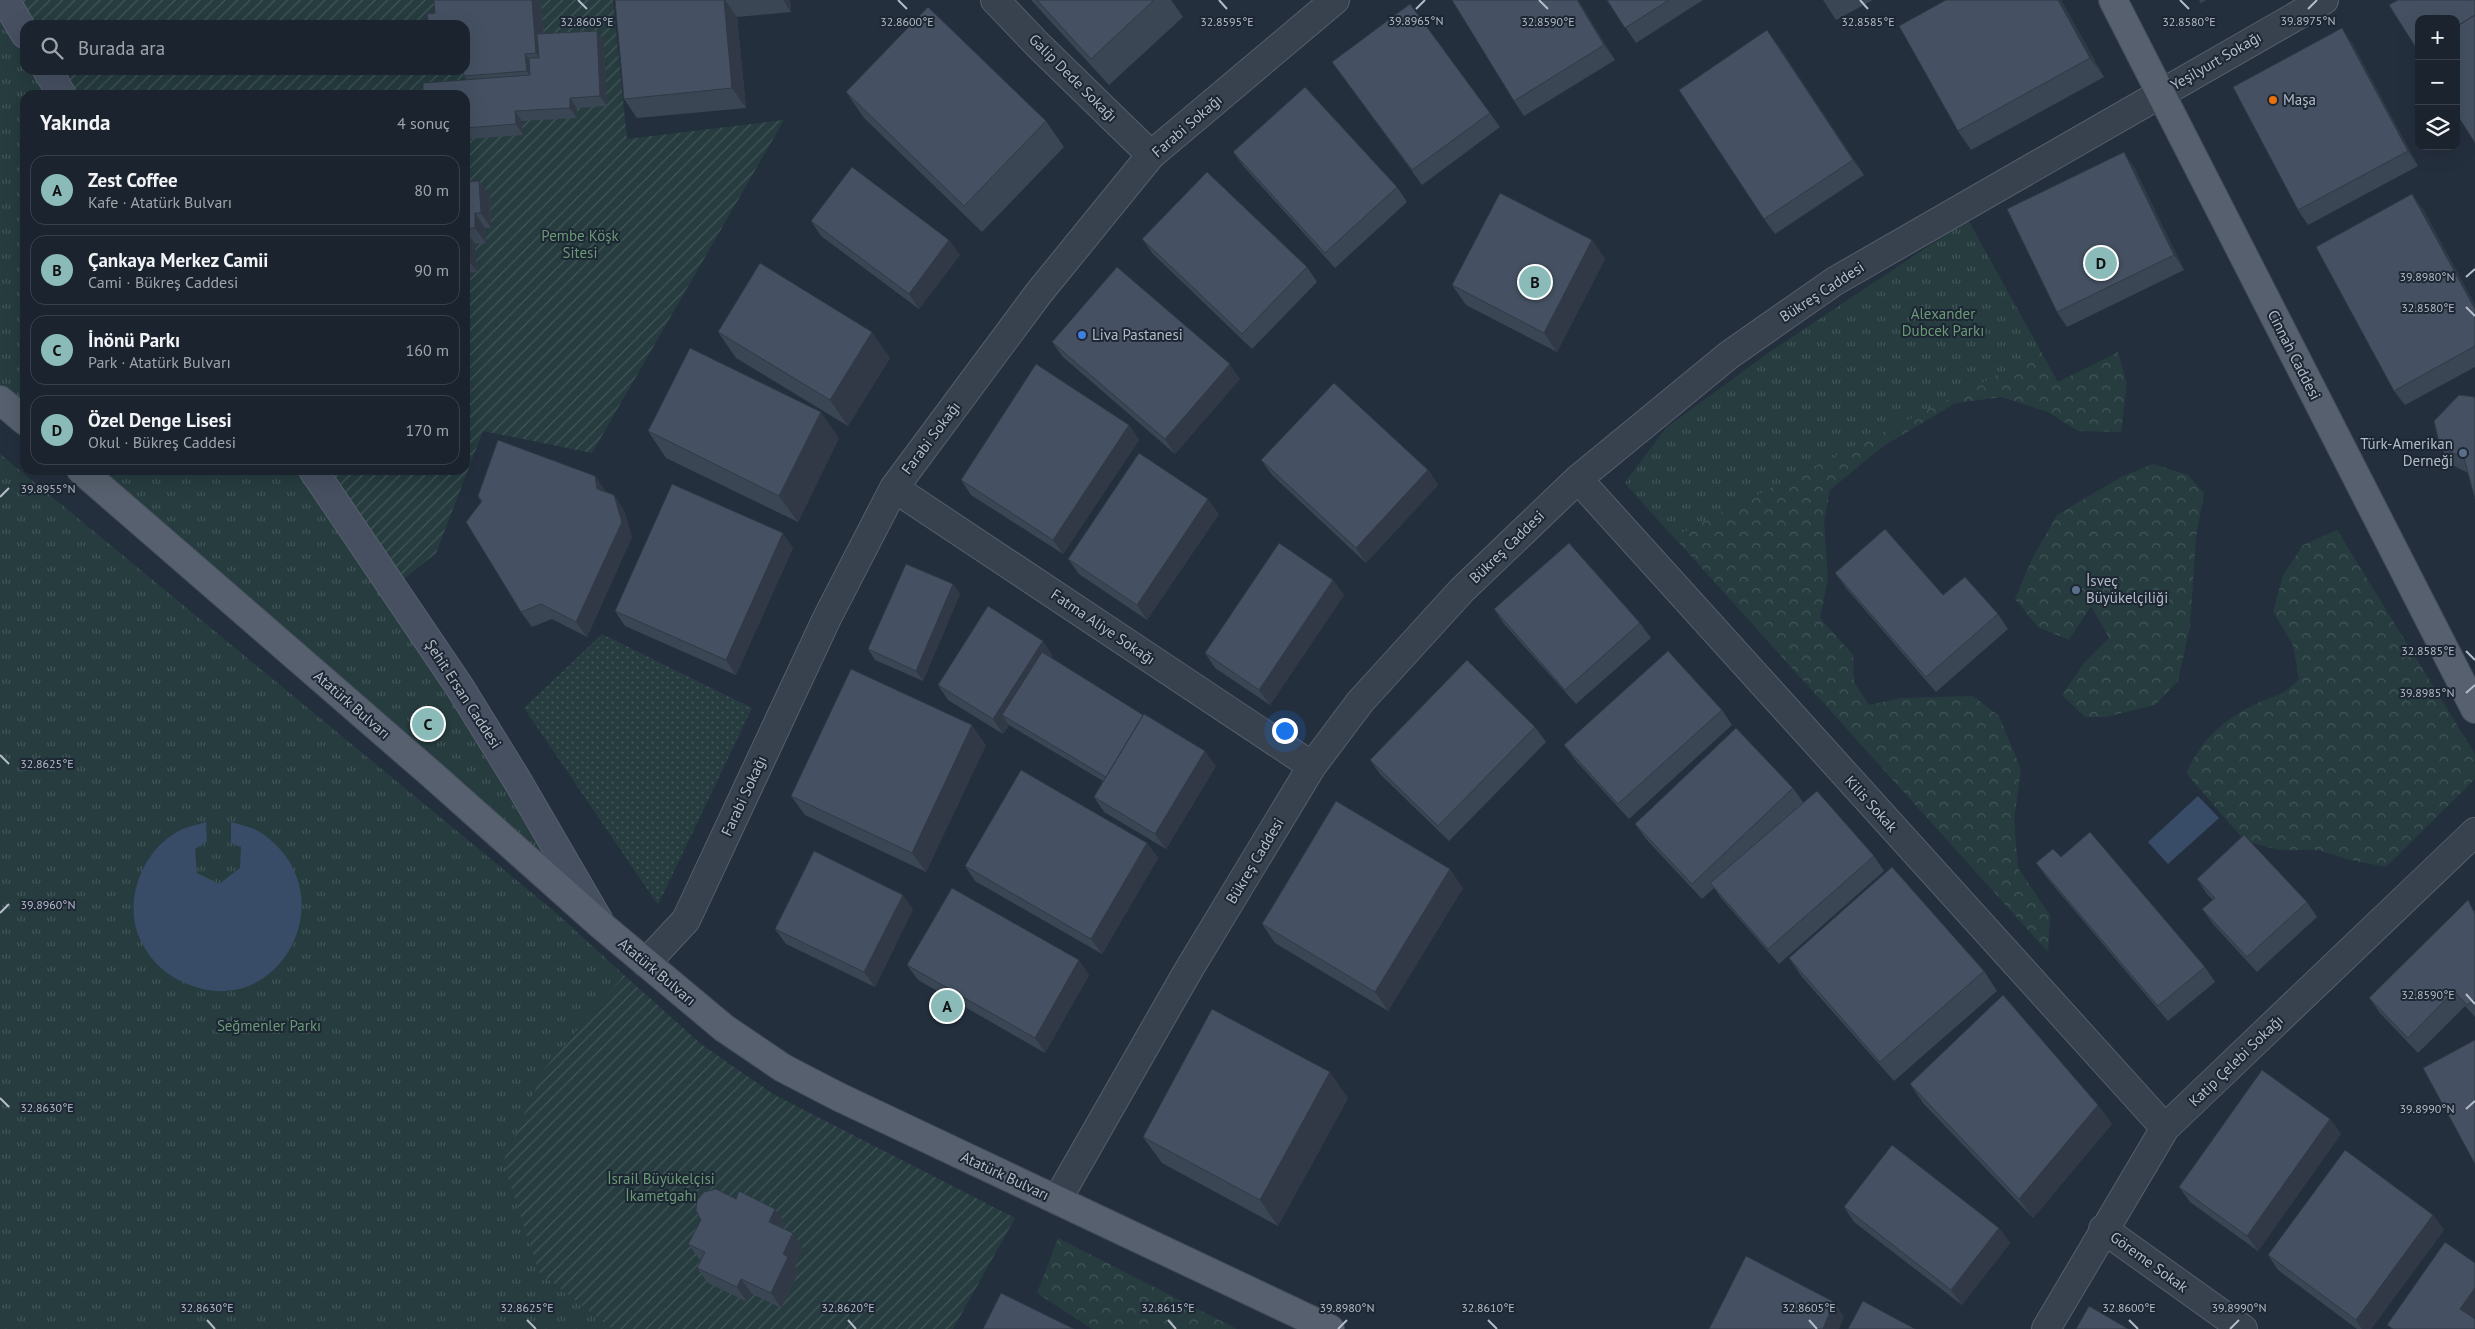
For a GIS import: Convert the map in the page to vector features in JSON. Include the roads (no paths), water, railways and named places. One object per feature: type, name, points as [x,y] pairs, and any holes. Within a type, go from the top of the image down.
[{"type":"main road","points":[[5,0],[20,26]]},
{"type":"main road","name":"Cinnah Caddesi","points":[[2113,0],[2475,709]]},
{"type":"main road","points":[[50,75],[59,90]]},
{"type":"main road","points":[[0,400],[20,417]]},
{"type":"main road","name":"Atatürk Bulvarı","points":[[87,475],[429,772],[602,926],[724,1028],[783,1068],[840,1097],[1330,1329]]},
{"type":"main road","name":"Şehit Ersan Caddesi","points":[[317,475],[459,686],[518,780],[602,926]]},
{"type":"street","name":"Galip Dede Sokağı","points":[[996,0],[1038,45],[1151,156]]},
{"type":"street","name":"Farabi Sokağı","points":[[646,963],[686,920],[827,618],[894,488],[1038,294],[1151,156],[1335,0]]},
{"type":"street","name":"Yeşilyurt Sokağı","points":[[2160,93],[2324,0]]},
{"type":"street","name":"Bükreş Caddesi","points":[[1057,1200],[1188,971],[1312,766],[1360,702],[1462,590],[1578,479],[1729,355],[1835,281],[2160,93]]},
{"type":"street","name":"Kilis Sokak","points":[[1578,479],[2165,1128]]},
{"type":"street","name":"Fatma Aliye Sokağı","points":[[894,488],[1312,766]]},
{"type":"street","name":"Katip Çelebi Sokağı","points":[[2046,1329],[2165,1128],[2475,832]]},
{"type":"street","name":"Göreme Sokak","points":[[2104,1229],[2243,1329]]},
{"type":"water","points":[[2198,796],[2219,818],[2168,864],[2148,842]]},
{"type":"water","points":[[206,822],[207,841],[195,849],[197,873],[219,884],[240,868],[241,847],[231,843],[231,822],[260,832],[286,857],[299,886],[301,916],[292,944],[276,968],[252,985],[223,991],[190,985],[161,968],[150,956],[141,941],[136,927],[134,911],[138,880],[154,852],[164,841],[177,832]]},
{"type":"place","name":"Maşa","points":[[2273,100]]},
{"type":"place","name":"Özel Denge Lisesi","points":[[2101,263]]},
{"type":"place","name":"Çankaya Merkez Camii","points":[[1535,282]]},
{"type":"place","name":"Liva Pastanesi","points":[[1082,335]]},
{"type":"place","name":"Türk-Amerikan Derneği","points":[[2463,453]]},
{"type":"place","name":"İsveç Büyükelçiliği","points":[[2076,590]]},
{"type":"place","name":"İnönü Parkı","points":[[428,724]]},
{"type":"place","name":"Zest Coffee","points":[[947,1006]]},
{"type":"park label","name":"Pembe Köşk Sitesi","points":[[580,244]]},
{"type":"park label","name":"Alexander Dubcek Parkı","points":[[1943,322]]},
{"type":"park label","name":"Seğmenler Parkı","points":[[269,1026]]},
{"type":"park label","name":"İsrail Büyükelçisi İkametgahı","points":[[661,1188]]}]
